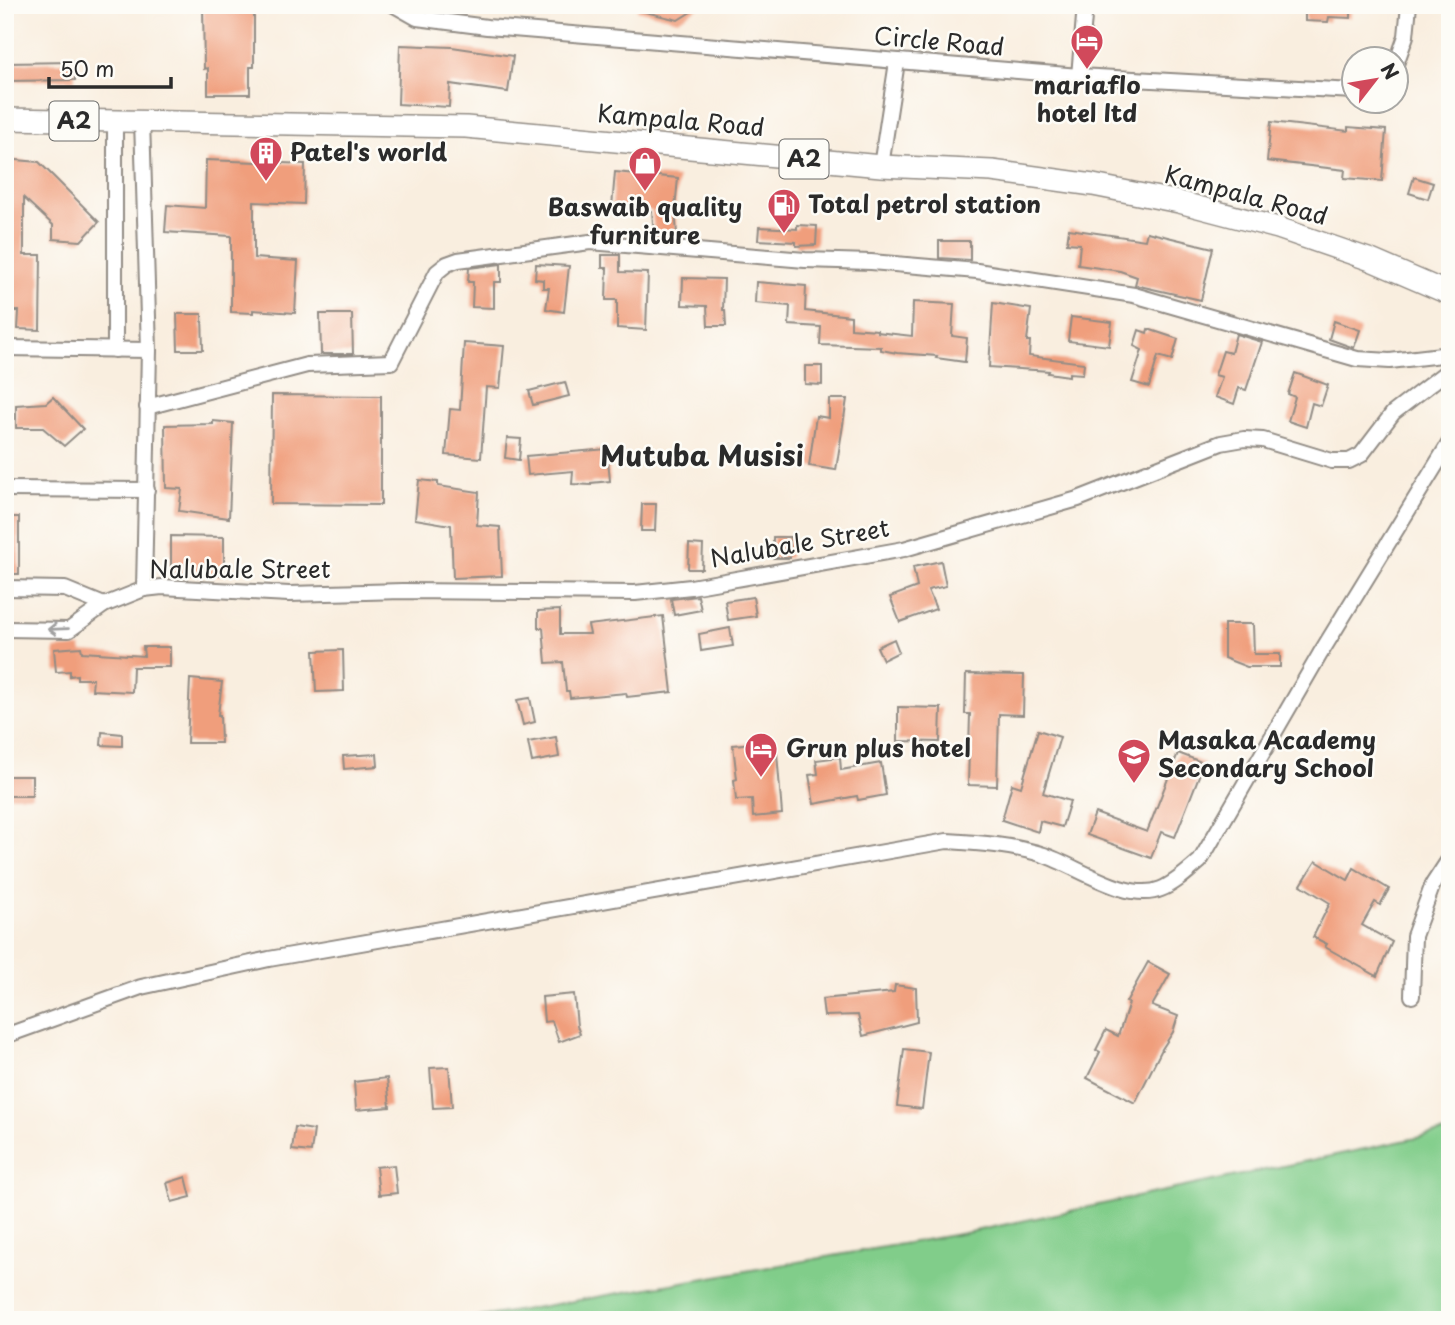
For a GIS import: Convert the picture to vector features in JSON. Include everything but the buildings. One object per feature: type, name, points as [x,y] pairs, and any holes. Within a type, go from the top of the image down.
[{"type":"main road","name":"A2","points":[[5,119],[115,122],[142,120]]},
{"type":"main road","name":"Kampala Road","points":[[142,120],[466,127],[881,166],[992,172],[1093,185],[1180,202],[1278,228],[1371,261],[1450,294]]},
{"type":"street","name":"Circle Road","points":[[394,5],[417,18],[487,27],[1079,76],[1340,90]]},
{"type":"street","points":[[1079,76],[1085,5]]},
{"type":"street","points":[[1402,46],[1406,36],[1409,5]]},
{"type":"street","points":[[881,166],[897,62]]},
{"type":"street","points":[[142,120],[149,350],[144,589]]},
{"type":"street","points":[[115,122],[116,350]]},
{"type":"street","points":[[148,407],[307,365],[391,362],[437,272],[447,264],[458,260],[590,242],[976,271],[1134,295],[1357,359],[1390,361],[1450,354]]},
{"type":"street","points":[[5,348],[149,350]]},
{"type":"street","name":"Nalubale Street","points":[[5,629],[69,630],[104,606],[144,589],[162,587],[289,594],[635,593],[691,587],[904,550],[1078,499],[1221,443],[1244,439],[1263,440],[1332,461],[1349,460],[1361,455],[1393,413],[1450,369]]},
{"type":"street","points":[[5,1036],[141,987],[269,959],[947,841],[1004,845],[1044,855],[1132,893],[1159,890],[1179,879],[1200,861],[1320,654],[1450,442]]},
{"type":"street","points":[[5,489],[146,489]]},
{"type":"street","points":[[5,588],[65,589],[104,606]]},
{"type":"street","points":[[1412,996],[1414,936],[1433,884],[1450,858]]},
{"type":"green space","points":[[1450,1131],[1450,1320],[464,1320],[965,1233]]},
{"type":"place","name":"mariaflo hotel ltd","points":[[1087,71]]},
{"type":"place","name":"Patel's world","points":[[266,183]]},
{"type":"place","name":"Baswaib quality furniture","points":[[645,193]]},
{"type":"place","name":"Total petrol station","points":[[784,235]]},
{"type":"place","name":"Grun plus hotel","points":[[761,779]]},
{"type":"place","name":"Masaka Academy Secondary School","points":[[1134,785]]},
{"type":"district","name":"Mutuba Musisi","points":[[702,456]]}]
